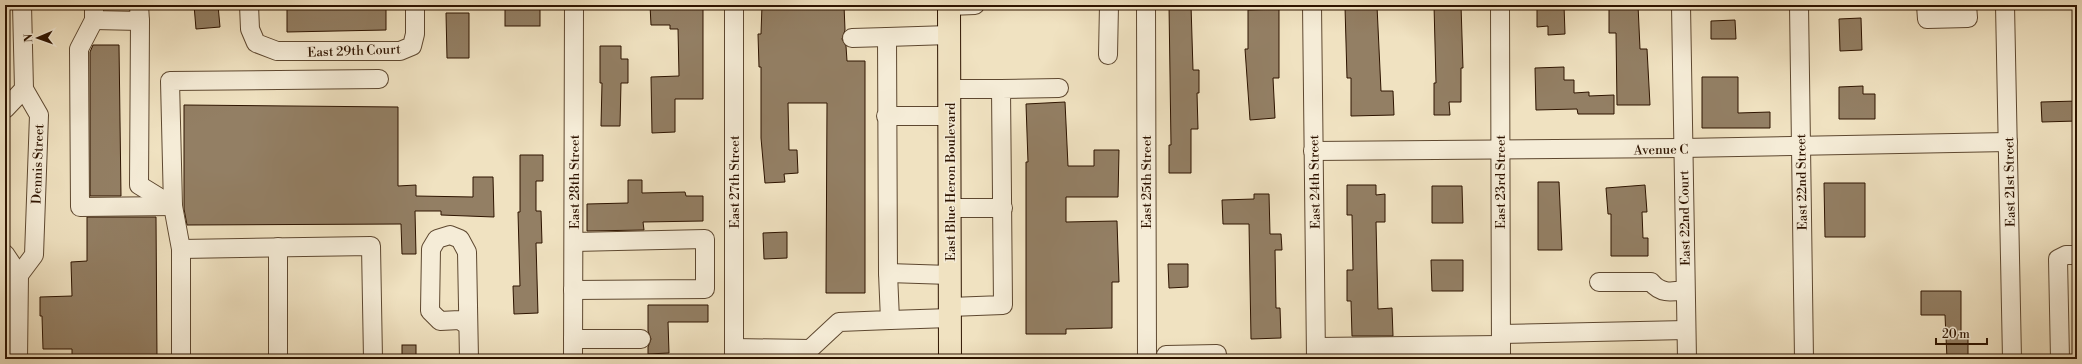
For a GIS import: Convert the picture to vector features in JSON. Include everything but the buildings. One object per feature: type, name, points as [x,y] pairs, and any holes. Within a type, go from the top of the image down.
[{"type":"main road","name":"East Blue Heron Boulevard","points":[[949,5],[950,359]]},
{"type":"street","name":"Dennis Street","points":[[11,266],[34,255],[39,115],[24,89],[22,5]]},
{"type":"street","name":"East 29th Court","points":[[249,5],[250,29],[256,43],[277,51],[400,51],[412,46],[415,34],[415,5]]},
{"type":"street","name":"East 28th Street","points":[[573,359],[574,5]]},
{"type":"street","name":"East 27th Street","points":[[734,5],[734,354]]},
{"type":"street","points":[[949,5],[975,5]]},
{"type":"street","points":[[1108,55],[1109,5]]},
{"type":"street","name":"East 25th Street","points":[[1146,5],[1147,357]]},
{"type":"street","name":"East 24th Street","points":[[1312,5],[1316,353]]},
{"type":"street","name":"East 23rd Street","points":[[1500,5],[1501,346]]},
{"type":"street","name":"East 22nd Court","points":[[1681,5],[1682,148],[1687,359]]},
{"type":"street","name":"East 22nd Street","points":[[1799,5],[1804,359]]},
{"type":"street","points":[[1926,5],[1927,19],[1968,18],[1967,5]]},
{"type":"street","name":"East 21st Street","points":[[2005,5],[2012,359]]},
{"type":"street","points":[[94,13],[140,13],[139,185],[173,206],[80,207],[79,49],[94,13]]},
{"type":"street","points":[[852,38],[949,35]]},
{"type":"street","points":[[887,37],[886,116],[890,320]]},
{"type":"street","points":[[182,359],[181,249],[173,206],[170,81],[379,79]]},
{"type":"street","points":[[949,89],[1059,88]]},
{"type":"street","points":[[5,109],[24,89]]},
{"type":"street","points":[[734,354],[810,349],[839,322],[890,320],[1003,305],[1002,89]]},
{"type":"street","points":[[886,116],[949,116]]},
{"type":"street","name":"Avenue C","points":[[1314,151],[1682,148],[2008,142]]},
{"type":"street","points":[[950,208],[1003,208]]},
{"type":"street","points":[[468,326],[460,320],[440,321],[430,311],[431,249],[438,239],[450,236],[460,239],[467,252],[469,359]]},
{"type":"street","points":[[573,290],[705,289],[705,239],[574,242]]},
{"type":"street","points":[[181,249],[371,246],[373,359]]},
{"type":"street","points":[[278,247],[278,359]]},
{"type":"street","points":[[2060,359],[2058,259],[2066,255],[2077,255]]},
{"type":"street","points":[[11,266],[18,359]]},
{"type":"street","points":[[888,273],[950,275]]},
{"type":"street","points":[[1598,282],[1651,282],[1656,289],[1666,293],[1685,290]]},
{"type":"street","points":[[1316,353],[1501,346],[1686,330]]},
{"type":"street","points":[[573,339],[641,339]]},
{"type":"street","points":[[1147,357],[1216,354]]}]
